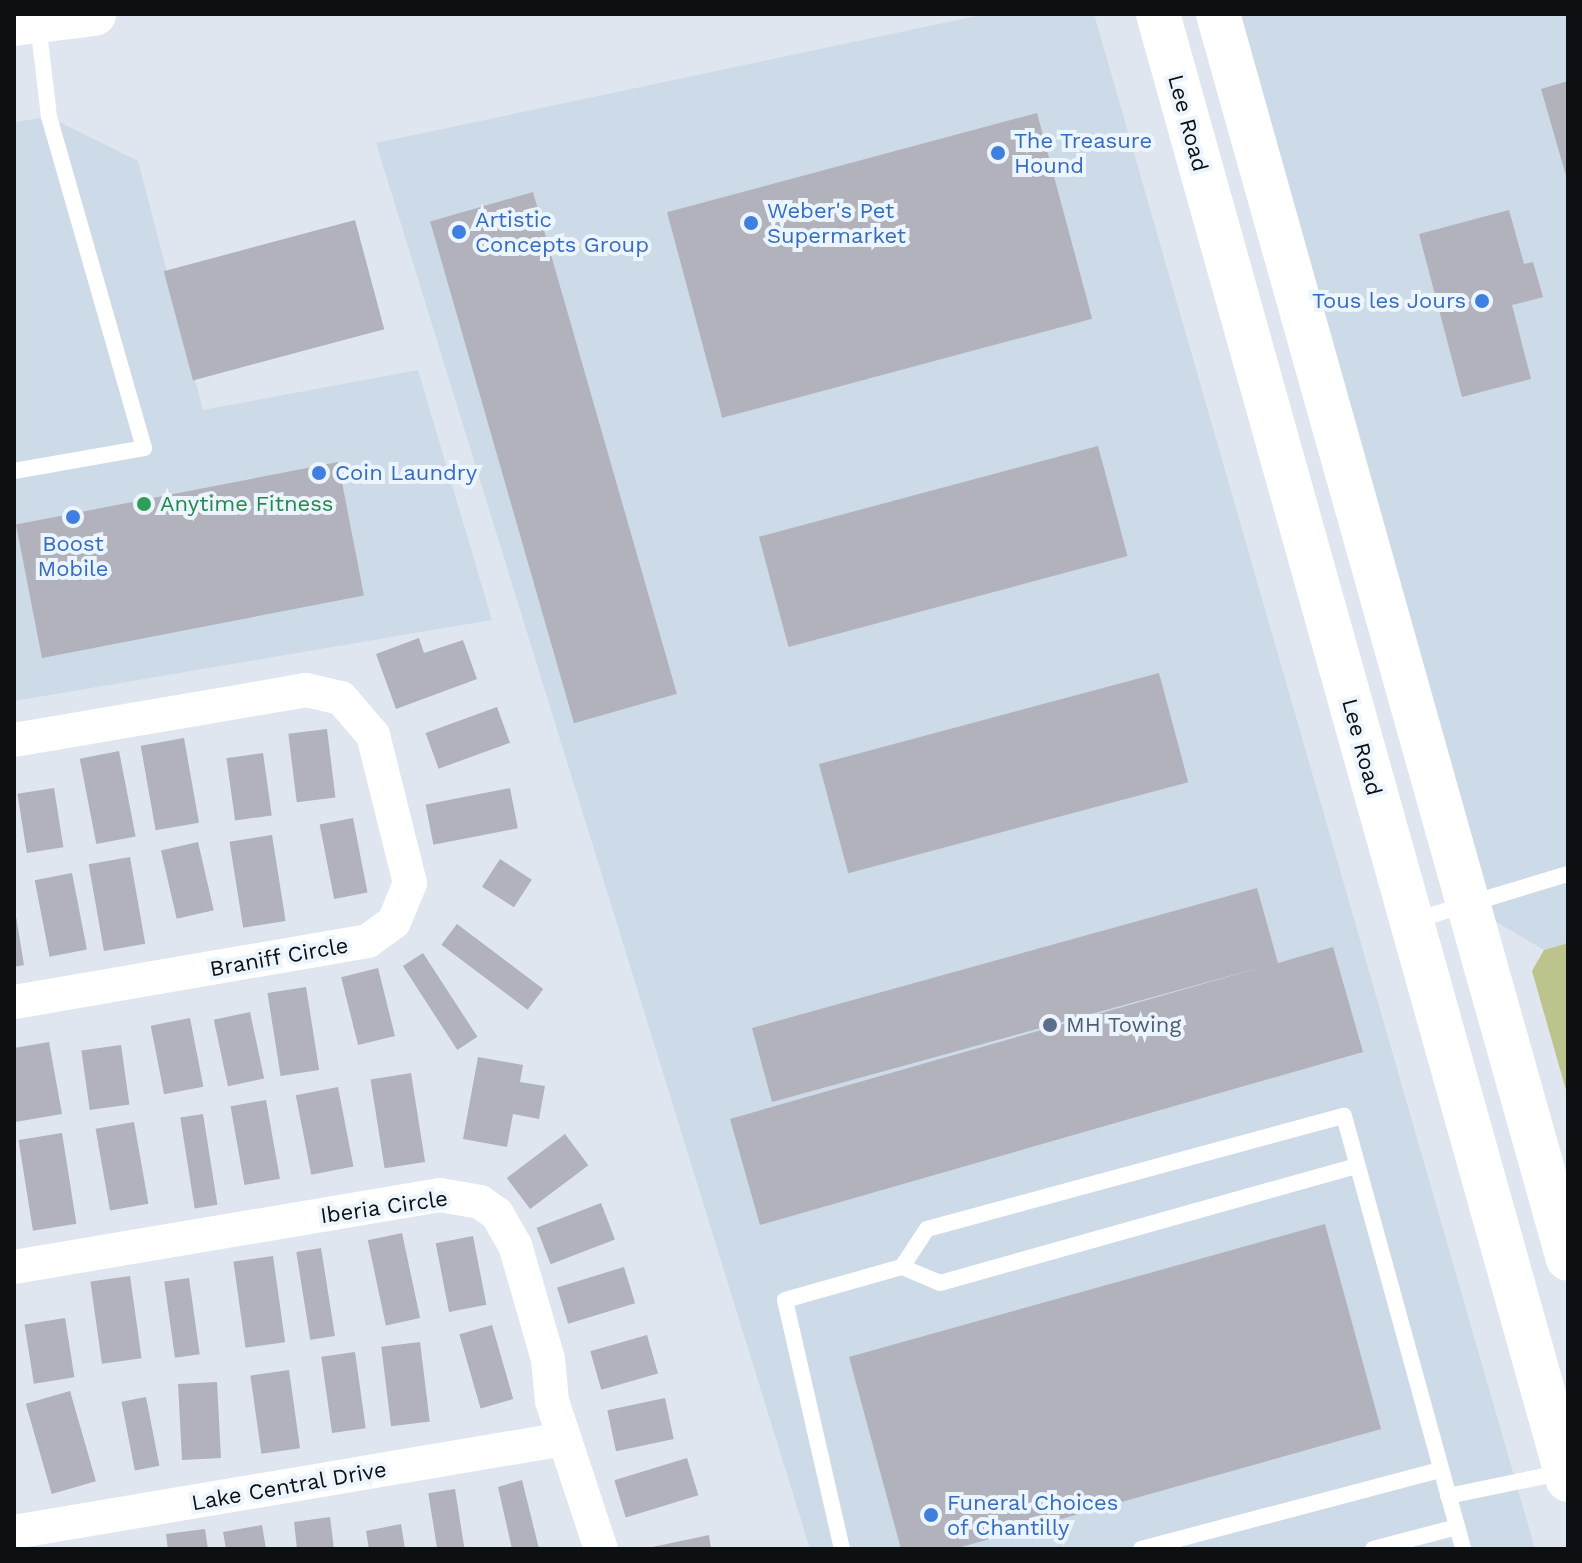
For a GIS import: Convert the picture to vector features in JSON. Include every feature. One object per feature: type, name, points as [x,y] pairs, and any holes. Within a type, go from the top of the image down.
[{"type":"main road","points":[[26,23],[94,14]]},
{"type":"main road","name":"Lee Road","points":[[1158,14],[1567,1474]]},
{"type":"main road","points":[[1218,14],[1568,1259]]},
{"type":"street","name":"Braniff Circle","points":[[14,740],[306,690],[341,698],[373,735],[410,883],[394,922],[368,941],[14,1002]]},
{"type":"street","name":"Iberia Circle","points":[[14,1267],[462,1196],[497,1214],[515,1245],[564,1439],[601,1549]]},
{"type":"street","name":"Lake Central Drive","points":[[14,1532],[564,1439]]},
{"type":"lane","points":[[14,471],[144,448],[49,117],[26,23]]},
{"type":"lane","points":[[1410,921],[1469,906],[1568,874]]},
{"type":"lane","points":[[902,1267],[927,1229],[1344,1116],[1463,1549]]},
{"type":"lane","points":[[842,1549],[785,1300],[902,1267],[940,1283],[1357,1166]]},
{"type":"lane","points":[[1141,1549],[1441,1470]]},
{"type":"lane","points":[[1448,1496],[1567,1474]]},
{"type":"lane","points":[[1373,1549],[1457,1527]]},
{"type":"shaded area","points":[[986,14],[1094,14],[1535,1549],[810,1549],[376,143]]},
{"type":"shaded area","points":[[1218,14],[1568,14],[1568,943],[1544,950],[1469,906]]},
{"type":"shaded area","points":[[49,117],[138,161],[203,410],[418,370],[492,620],[14,701],[14,122]]},
{"type":"green space","points":[[1568,943],[1568,1097],[1532,971],[1544,950]]},
{"type":"building","points":[[1568,81],[1568,179],[1567,179],[1541,89]]},
{"type":"building","points":[[1037,113],[1092,319],[722,418],[667,212]]},
{"type":"building","points":[[533,192],[677,694],[574,723],[430,221]]},
{"type":"building","name":"Tous les Jours","points":[[1509,210],[1524,264],[1533,262],[1543,297],[1512,305],[1531,379],[1462,397],[1419,234]]},
{"type":"building","points":[[355,220],[384,329],[193,380],[164,271]]},
{"type":"building","points":[[1098,446],[1128,556],[788,647],[759,537]]},
{"type":"building","points":[[338,462],[364,596],[42,658],[16,525]]},
{"type":"building","points":[[419,638],[424,653],[463,640],[477,679],[396,709],[376,654]]},
{"type":"building","points":[[1159,673],[1188,782],[848,873],[819,764]]},
{"type":"building","points":[[497,707],[510,743],[439,769],[426,733]]},
{"type":"building","points":[[327,729],[335,797],[297,802],[288,734]]},
{"type":"building","points":[[184,738],[199,823],[156,830],[141,746]]},
{"type":"building","points":[[119,751],[136,836],[96,844],[80,759]]},
{"type":"building","points":[[263,753],[272,815],[235,821],[226,758]]},
{"type":"building","points":[[54,788],[63,847],[27,853],[17,794]]},
{"type":"building","points":[[510,788],[518,828],[433,845],[426,804]]},
{"type":"building","points":[[353,818],[368,893],[334,899],[320,824]]},
{"type":"building","points":[[272,835],[286,921],[243,928],[230,842]]},
{"type":"building","points":[[198,842],[214,910],[177,919],[161,851]]},
{"type":"building","points":[[130,857],[145,944],[104,951],[89,864]]},
{"type":"building","points":[[500,859],[532,880],[514,907],[482,887]]},
{"type":"building","points":[[72,873],[87,950],[50,957],[35,880]]},
{"type":"building","points":[[1257,888],[1278,963],[1333,947],[1363,1052],[760,1225],[730,1119],[1273,964],[772,1102],[752,1028]]},
{"type":"building","points":[[14,904],[24,965],[14,967]]},
{"type":"building","points":[[457,924],[543,989],[528,1010],[441,945]]},
{"type":"building","points":[[423,953],[477,1037],[457,1050],[403,966]]},
{"type":"building","points":[[378,968],[395,1036],[358,1045],[341,977]]},
{"type":"building","points":[[306,987],[319,1070],[281,1076],[267,993]]},
{"type":"building","points":[[250,1012],[264,1079],[228,1086],[214,1020]]},
{"type":"building","points":[[190,1018],[203,1087],[164,1094],[151,1026]]},
{"type":"building","points":[[49,1042],[62,1114],[15,1122],[14,1048]]},
{"type":"building","points":[[121,1045],[129,1104],[90,1110],[81,1051]]},
{"type":"building","points":[[478,1057],[523,1065],[520,1082],[545,1086],[539,1119],[513,1114],[507,1147],[463,1139]]},
{"type":"building","points":[[411,1073],[425,1162],[385,1168],[371,1079]]},
{"type":"building","points":[[338,1087],[353,1167],[311,1175],[296,1095]]},
{"type":"building","points":[[266,1100],[280,1179],[244,1185],[231,1106]]},
{"type":"building","points":[[203,1114],[217,1205],[195,1208],[180,1118]]},
{"type":"building","points":[[134,1122],[148,1204],[110,1211],[96,1129]]},
{"type":"building","points":[[62,1133],[76,1224],[33,1231],[19,1140]]},
{"type":"building","points":[[565,1134],[588,1165],[530,1209],[507,1178]]},
{"type":"building","points":[[601,1203],[615,1239],[551,1264],[537,1228]]},
{"type":"building","points":[[1325,1224],[1381,1429],[954,1549],[901,1549],[849,1357]]},
{"type":"building","points":[[402,1233],[420,1318],[386,1325],[368,1240]]},
{"type":"building","points":[[473,1236],[486,1305],[449,1312],[436,1243]]},
{"type":"building","points":[[321,1248],[335,1336],[310,1340],[296,1252]]},
{"type":"building","points":[[273,1256],[285,1342],[245,1348],[233,1262]]},
{"type":"building","points":[[624,1267],[635,1303],[568,1324],[557,1287]]},
{"type":"building","points":[[130,1276],[142,1358],[102,1364],[90,1282]]},
{"type":"building","points":[[189,1278],[200,1354],[175,1358],[164,1281]]},
{"type":"building","points":[[65,1318],[74,1377],[34,1384],[25,1324]]},
{"type":"building","points":[[492,1325],[513,1399],[481,1408],[459,1334]]},
{"type":"building","points":[[647,1335],[658,1373],[601,1390],[590,1351]]},
{"type":"building","points":[[420,1342],[430,1421],[391,1426],[381,1347]]},
{"type":"building","points":[[355,1352],[366,1428],[332,1433],[321,1357]]},
{"type":"building","points":[[289,1370],[300,1448],[261,1454],[250,1375]]},
{"type":"building","points":[[217,1382],[221,1458],[182,1460],[178,1384]]},
{"type":"building","points":[[70,1391],[96,1481],[52,1494],[26,1404]]},
{"type":"building","points":[[146,1397],[159,1466],[135,1470],[121,1402]]},
{"type":"building","points":[[665,1398],[674,1439],[616,1451],[607,1410]]},
{"type":"building","points":[[687,1458],[698,1495],[626,1518],[614,1480]]},
{"type":"building","points":[[522,1480],[539,1549],[512,1549],[498,1487]]},
{"type":"building","points":[[455,1489],[465,1549],[437,1549],[428,1493]]},
{"type":"building","points":[[330,1517],[334,1549],[297,1549],[294,1522]]},
{"type":"building","points":[[401,1524],[405,1549],[369,1549],[366,1531]]},
{"type":"building","points":[[262,1525],[266,1549],[226,1549],[223,1532]]},
{"type":"building","points":[[205,1529],[208,1549],[168,1549],[166,1534]]},
{"type":"building","points":[[709,1535],[711,1549],[648,1549],[648,1548]]},
{"type":"place","name":"The Treasure Hound","points":[[998,153]]},
{"type":"place","name":"Weber's Pet Supermarket","points":[[751,223]]},
{"type":"place","name":"Artistic Concepts Group","points":[[459,232]]},
{"type":"place","name":"Tous les Jours","points":[[1482,301]]},
{"type":"place","name":"Coin Laundry","points":[[319,473]]},
{"type":"place","name":"Anytime Fitness","points":[[144,504]]},
{"type":"place","name":"Boost Mobile","points":[[73,517]]},
{"type":"place","name":"MH Towing","points":[[1050,1025]]},
{"type":"place","name":"Funeral Choices of Chantilly","points":[[931,1515]]}]
